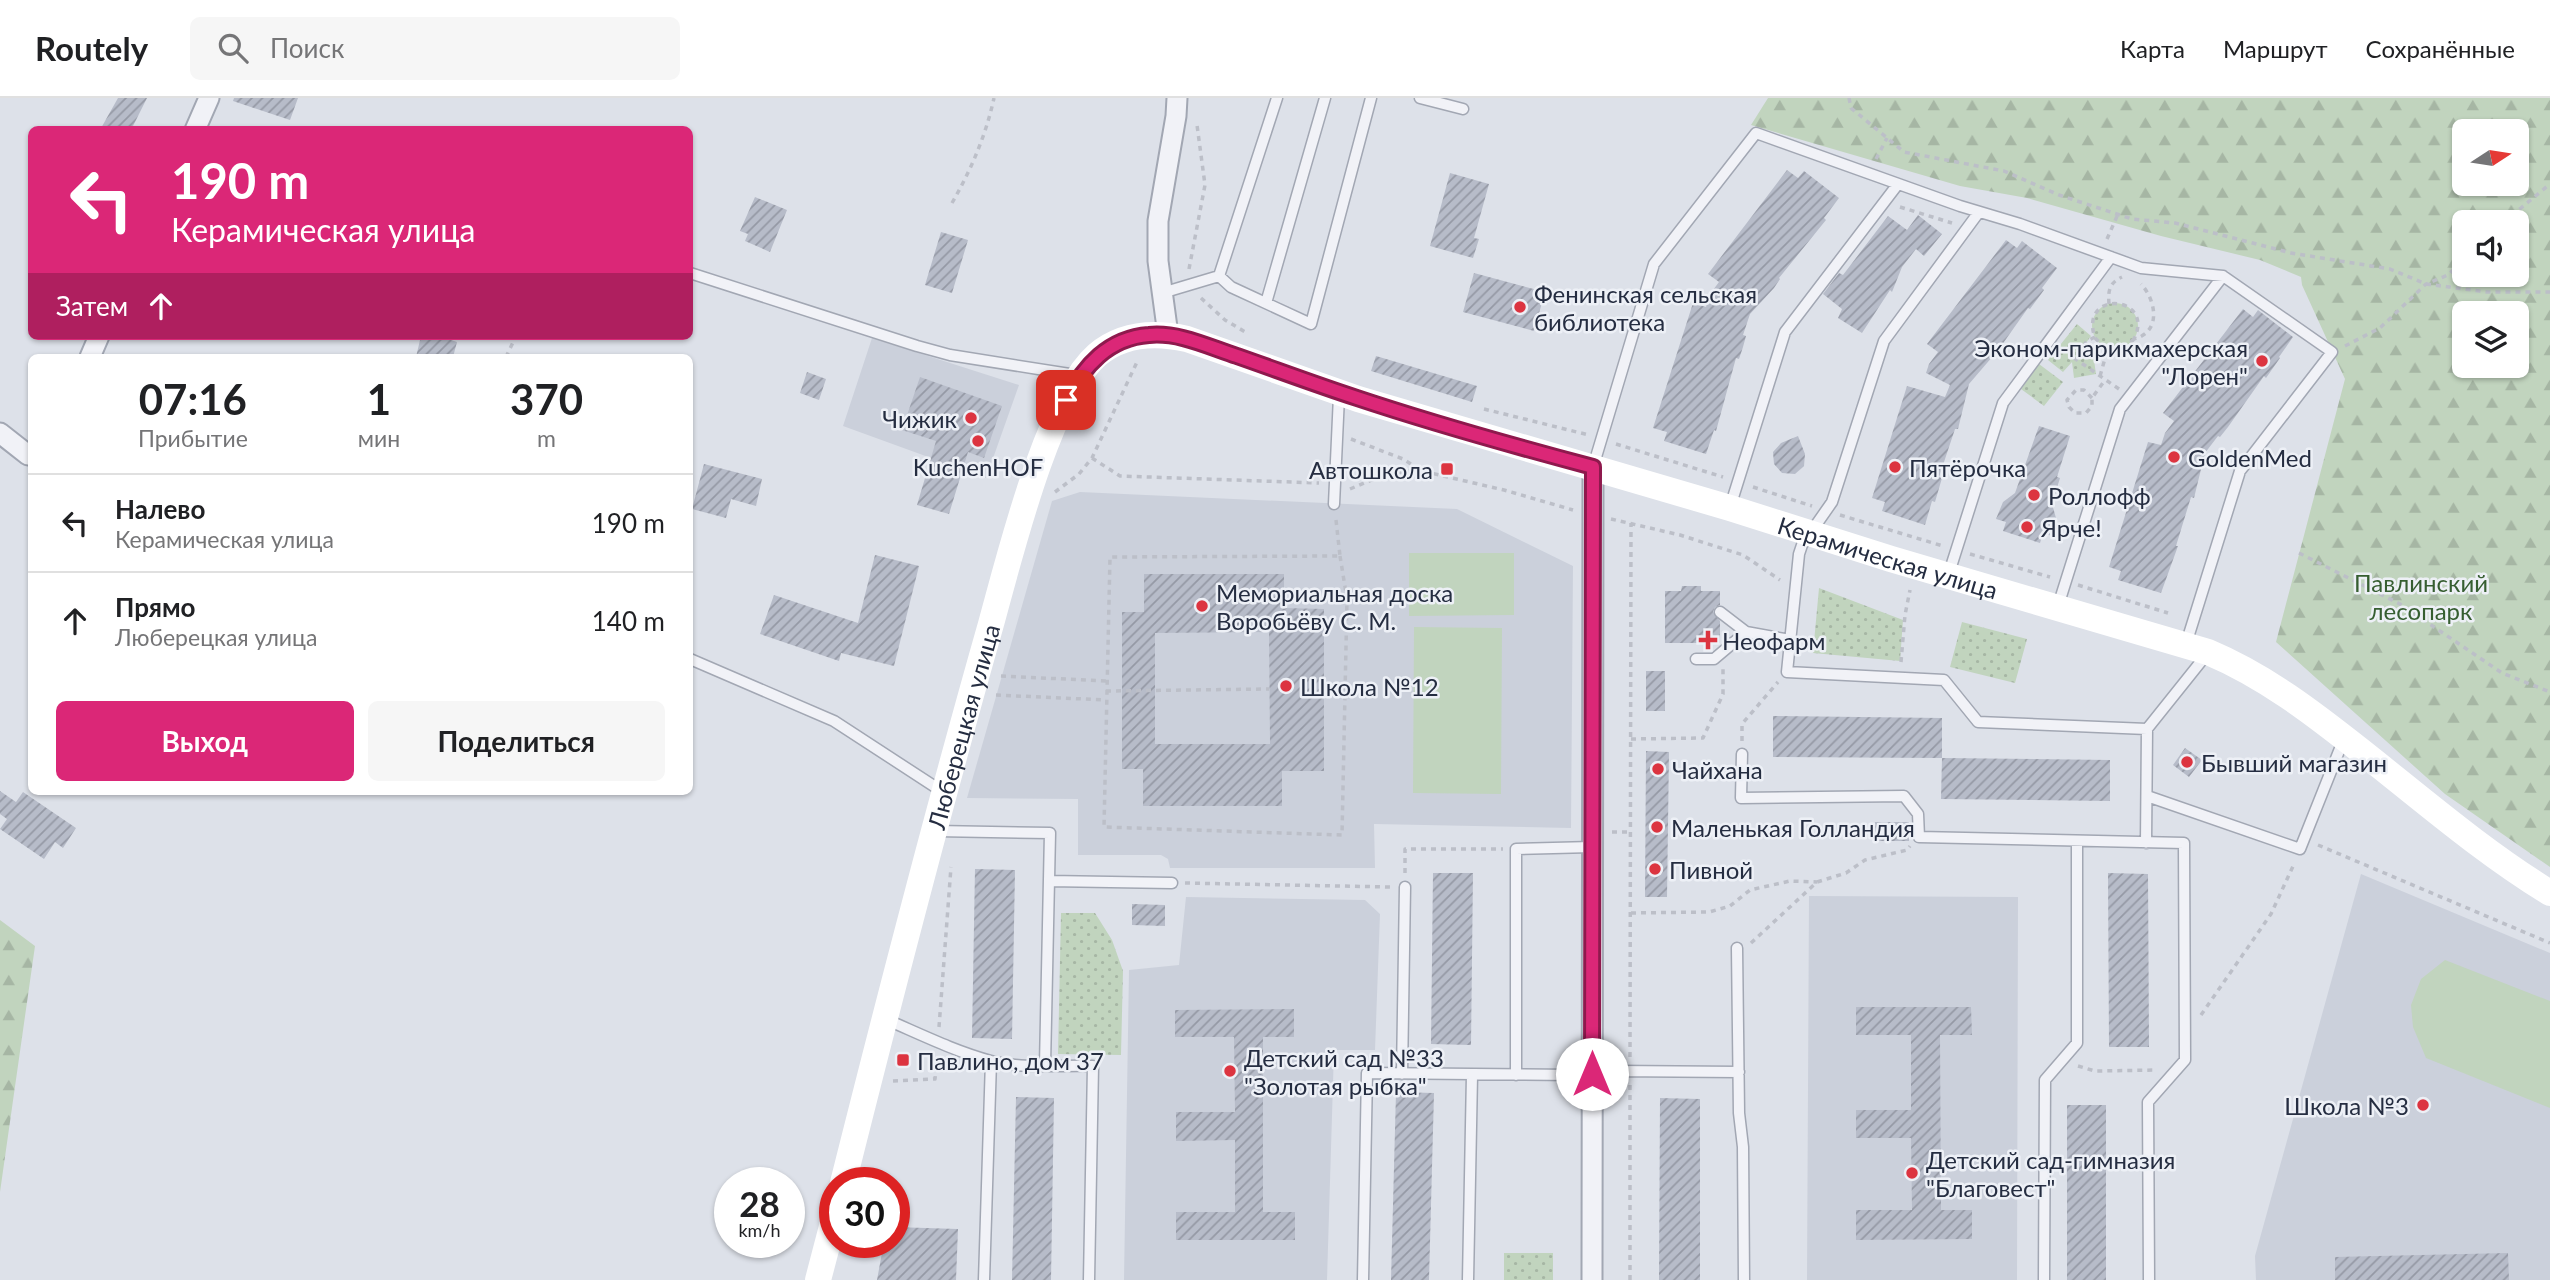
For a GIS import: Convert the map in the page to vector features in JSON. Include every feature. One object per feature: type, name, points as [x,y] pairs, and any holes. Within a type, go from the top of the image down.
[{"type":"main road","name":"Керамическая улица","points":[[1159,335],[1212,347],[1339,392],[1915,565],[1953,563],[2062,594],[2195,640],[2264,680],[2344,737],[2490,853],[2550,892]]},
{"type":"main road","name":"Люберецкая улица","points":[[847,1167],[884,1019],[943,831],[944,792],[1029,495],[1048,442],[1080,376],[1097,355],[1117,343],[1159,335]]},
{"type":"main road","points":[[818,1280],[824,1258]]},
{"type":"street","points":[[197,126],[209,98]]},
{"type":"street","points":[[1159,335],[1162,293],[1157,261],[1158,221],[1177,98]]},
{"type":"street","points":[[3,438],[28,454]]},
{"type":"street","points":[[1592,1280],[1593,467]]},
{"type":"lane","points":[[1219,275],[1277,98]]},
{"type":"lane","points":[[1266,303],[1325,98]]},
{"type":"lane","points":[[1219,275],[1231,286],[1311,324],[1371,98]]},
{"type":"lane","points":[[1420,98],[1463,109]]},
{"type":"lane","points":[[1593,467],[1654,264],[1756,133],[2141,268],[2223,276],[2332,352],[2240,471],[2195,640],[2147,729],[2146,842]]},
{"type":"lane","points":[[1730,508],[1785,332],[1898,184]]},
{"type":"lane","points":[[1979,212],[1884,341],[1827,511],[1799,554],[1787,672],[1944,680],[1978,722],[2147,729]]},
{"type":"lane","points":[[1953,563],[2003,403],[2106,255]]},
{"type":"lane","points":[[693,274],[950,355],[1080,376]]},
{"type":"lane","points":[[1162,293],[1219,275]]},
{"type":"lane","points":[[2062,594],[2120,410],[2223,276]]},
{"type":"lane","points":[[1334,504],[1339,392]]},
{"type":"lane","points":[[1720,612],[1746,632],[1790,640]]},
{"type":"lane","points":[[1696,659],[1714,659],[1746,632]]},
{"type":"lane","points":[[693,660],[834,720],[944,792]]},
{"type":"lane","points":[[2147,796],[2302,846],[2344,737]]},
{"type":"lane","points":[[1742,754],[1741,798],[1904,796],[1918,814],[1919,837],[2185,843],[2185,1060],[2148,1102],[2149,1280]]},
{"type":"lane","points":[[943,831],[1049,833],[1045,1065]]},
{"type":"lane","points":[[2044,1280],[2045,1080],[2077,1043],[2077,841]]},
{"type":"lane","points":[[1516,1075],[1516,849],[1592,847]]},
{"type":"lane","points":[[1049,881],[1172,883]]},
{"type":"lane","points":[[1402,1074],[1405,887]]},
{"type":"lane","points":[[1738,948],[1744,1280]]},
{"type":"lane","points":[[884,1019],[938,1043],[991,1061],[1014,1065],[1093,1066],[1089,1280]]},
{"type":"lane","points":[[984,1280],[991,1061]]},
{"type":"lane","points":[[1363,1280],[1367,1073],[1516,1075],[1739,1072]]},
{"type":"lane","points":[[1468,1280],[1472,1075]]},
{"type":"path","points":[[952,203],[965,181],[989,120],[994,98]]},
{"type":"path","points":[[1849,98],[1851,108],[1904,152],[2004,171],[2059,195],[2132,219],[2175,223],[2315,258],[2390,269],[2426,284],[2487,292],[2550,292]]},
{"type":"path","points":[[1197,125],[1206,185],[1189,267],[1192,284],[1202,299],[1225,320],[1257,336]]},
{"type":"path","points":[[1874,162],[1887,138]]},
{"type":"path","points":[[2517,210],[2550,184]]},
{"type":"path","points":[[1884,202],[1968,228]]},
{"type":"path","points":[[2106,255],[2118,214]]},
{"type":"path","points":[[2332,352],[2380,328],[2426,284],[2452,271]]},
{"type":"path","points":[[2109,304],[2109,287],[2126,276]]},
{"type":"path","points":[[2134,339],[2138,324],[2132,309],[2118,302],[2099,309],[2092,323],[2095,337],[2108,348],[2121,348],[2142,337],[2154,318],[2151,296],[2138,281]]},
{"type":"path","points":[[1100,443],[1159,335]]},
{"type":"path","points":[[2095,337],[2087,341],[2074,358],[2130,396]]},
{"type":"path","points":[[2092,398],[2084,390],[2076,390],[2069,396],[2068,404],[2075,413],[2083,414],[2092,406],[2092,398],[2103,378],[2108,348]]},
{"type":"path","points":[[1481,408],[1570,429],[1738,482],[1827,511],[1953,563],[2062,594],[2195,640]]},
{"type":"path","points":[[1336,433],[1403,459],[1422,471]]},
{"type":"path","points":[[1092,458],[1120,476],[1335,483]]},
{"type":"path","points":[[1340,556],[1110,557],[1104,827],[1342,835],[1347,599],[1334,504],[1342,492],[1383,476],[1404,470],[1422,471],[1680,535],[1743,555],[1795,590]]},
{"type":"path","points":[[1630,1280],[1632,523]]},
{"type":"path","points":[[2299,552],[2400,604],[2502,673],[2550,692]]},
{"type":"path","points":[[1900,678],[1905,615],[1915,565]]},
{"type":"path","points":[[1631,739],[1703,738],[1723,694],[1723,652]]},
{"type":"path","points":[[1742,754],[1742,724],[1787,672]]},
{"type":"path","points":[[995,676],[1106,681]]},
{"type":"path","points":[[1106,691],[1269,689]]},
{"type":"path","points":[[990,695],[1106,700]]},
{"type":"path","points":[[886,1081],[935,1079],[943,831]]},
{"type":"path","points":[[1631,914],[1709,912],[1730,906],[1750,890],[1790,881],[1816,882],[1846,873],[1865,860],[1907,850],[1919,837]]},
{"type":"path","points":[[2185,1038],[2271,914],[2302,846],[2314,843],[2550,943]]},
{"type":"path","points":[[1172,883],[1405,887],[1405,849],[1516,849]]},
{"type":"path","points":[[1738,960],[1752,941],[1816,882]]},
{"type":"path","points":[[2057,1066],[2072,1065],[2095,1070],[2176,1070]]},
{"type":"shaded area","points":[[872,338],[1019,385],[986,478],[843,426]]},
{"type":"shaded area","name":"Школа №12","points":[[1080,492],[1457,509],[1573,566],[1571,828],[1374,824],[1375,868],[1170,868],[1168,859],[1161,855],[1078,855],[1078,799],[967,798],[1052,501]]},
{"type":"shaded area","name":"Школа №3","points":[[2361,874],[2550,953],[2550,1280],[2256,1280],[2255,1256]]},
{"type":"shaded area","name":"Детский сад-гимназия \"Благовест\"","points":[[1809,896],[2018,897],[2017,1280],[1807,1280]]},
{"type":"shaded area","name":"Детский сад №33 \"Золотая рыбка\"","points":[[1186,897],[1365,900],[1380,914],[1375,1050],[1334,1050],[1327,1280],[1124,1280],[1129,970],[1179,965]]},
{"type":"green space","name":"Павлинский лесопарк","points":[[1768,98],[2550,98],[2550,867],[2445,794],[2276,642],[2345,379],[2302,285],[2301,277],[2260,260],[2161,236],[2027,198],[1960,186],[1751,125]]},
{"type":"green space","points":[[2115,303],[2131,310],[2138,326],[2131,342],[2115,349],[2099,342],[2092,326],[2099,310]]},
{"type":"green space","points":[[2077,324],[2091,336],[2077,355],[2093,353],[2096,374],[2074,378],[2072,362],[2063,372],[2048,360]]},
{"type":"green space","points":[[2039,364],[2063,382],[2044,406],[2021,389]]},
{"type":"green space","points":[[1409,553],[1514,553],[1514,615],[1409,616]]},
{"type":"green space","points":[[1819,588],[1903,620],[1900,661],[1813,653]]},
{"type":"green space","points":[[1962,622],[2027,639],[2015,683],[1950,667]]},
{"type":"green space","points":[[1414,627],[1502,628],[1501,794],[1413,793]]},
{"type":"green space","points":[[1061,913],[1095,913],[1112,940],[1123,971],[1121,1055],[1058,1054]]},
{"type":"green space","points":[[0,920],[35,946],[0,1192]]},
{"type":"green space","points":[[2445,960],[2550,1001],[2550,1108],[2426,1058],[2413,1027],[2411,1005],[2421,979]]},
{"type":"green space","points":[[1504,1253],[1553,1253],[1553,1280],[1504,1280]]},
{"type":"building","points":[[118,98],[147,98],[133,126],[102,126]]},
{"type":"building","points":[[234,98],[298,98],[290,120],[233,101]]},
{"type":"building","points":[[1787,170],[1798,178],[1804,171],[1839,198],[1824,218],[1826,220],[1779,278],[1774,288],[1750,314],[1743,335],[1746,336],[1743,347],[1739,359],[1736,358],[1716,431],[1714,430],[1706,454],[1664,441],[1667,432],[1653,428],[1693,303],[1706,307],[1710,294],[1719,282],[1708,274]]},
{"type":"building","points":[[1450,173],[1489,184],[1474,238],[1479,239],[1473,258],[1430,246]]},
{"type":"building","points":[[755,197],[787,210],[770,252],[745,241],[748,234],[740,231]]},
{"type":"building","points":[[1918,215],[1942,234],[1924,256],[1916,249],[1902,267],[1892,292],[1890,290],[1862,333],[1838,318],[1842,309],[1823,294],[1839,273],[1843,275],[1888,216],[1907,230]]},
{"type":"building","points":[[941,232],[968,240],[952,293],[925,285]]},
{"type":"building","points":[[2006,240],[2017,248],[2022,241],[2057,268],[2030,309],[2028,308],[1999,349],[1969,384],[1958,429],[1955,429],[1939,477],[1942,478],[1935,502],[1932,501],[1925,525],[1882,511],[1885,502],[1872,498],[1907,386],[1945,397],[1950,385],[1926,373],[1938,352],[1927,344]]},
{"type":"building","points":[[1474,273],[1545,292],[1534,331],[1463,312]]},
{"type":"building","points":[[2243,309],[2253,317],[2258,310],[2293,337],[2266,378],[2264,376],[2228,427],[2205,453],[2194,498],[2191,497],[2178,546],[2161,593],[2118,580],[2121,571],[2109,567],[2148,442],[2161,445],[2165,433],[2174,421],[2163,413]]},
{"type":"building","points":[[420,340],[457,342],[454,354],[417,354]]},
{"type":"building","points":[[1376,356],[1477,386],[1472,402],[1371,371]]},
{"type":"building","points":[[807,372],[826,379],[819,400],[800,393]]},
{"type":"building","points":[[920,377],[1002,406],[984,458],[968,452],[949,514],[917,505],[936,441],[902,430]]},
{"type":"building","points":[[2039,426],[2070,436],[2052,504],[2056,526],[2052,536],[2043,533],[2040,543],[2003,531],[2006,522],[1996,519],[2003,502],[2015,493]]},
{"type":"building","points":[[1798,436],[1805,454],[1804,466],[1795,474],[1782,473],[1774,464],[1773,452],[1781,443]]},
{"type":"building","points":[[704,464],[762,479],[756,506],[731,499],[726,518],[693,509]]},
{"type":"building","points":[[875,555],[919,566],[894,666],[841,653],[839,661],[760,634],[774,595],[858,623]]},
{"type":"building","points":[[1144,574],[1284,574],[1284,608],[1324,609],[1324,771],[1282,771],[1282,806],[1143,806],[1143,769],[1122,769],[1122,612],[1144,612]],"holes":[[[1269,632],[1270,744],[1155,744],[1155,633]]]},
{"type":"building","points":[[1682,586],[1701,586],[1701,591],[1720,591],[1720,605],[1715,607],[1713,612],[1720,621],[1720,643],[1665,643],[1665,591],[1681,591]]},
{"type":"building","points":[[1646,671],[1665,671],[1665,711],[1646,711]]},
{"type":"building","points":[[1773,716],[1942,718],[1942,758],[1773,757]]},
{"type":"building","name":"Бывший магазин","points":[[2185,748],[2202,760],[2189,777],[2173,765]]},
{"type":"building","points":[[1646,751],[1669,752],[1667,897],[1645,897]]},
{"type":"building","points":[[1942,758],[2110,760],[2110,801],[1941,799]]},
{"type":"building","points":[[0,791],[16,802],[23,792],[76,828],[63,848],[55,842],[44,859],[0,829],[7,819],[0,814]]},
{"type":"building","points":[[1875,822],[1909,822],[1909,841],[1875,841]]},
{"type":"building","points":[[975,869],[1015,870],[1012,1039],[972,1038]]},
{"type":"building","points":[[1433,873],[1473,873],[1471,1045],[1431,1044]]},
{"type":"building","points":[[2108,873],[2148,874],[2149,1047],[2109,1047]]},
{"type":"building","points":[[1132,904],[1165,905],[1165,926],[1132,925]]},
{"type":"building","points":[[1856,1007],[1971,1007],[1972,1035],[1940,1035],[1941,1210],[1972,1210],[1972,1239],[1856,1240],[1856,1210],[1912,1210],[1911,1138],[1856,1138],[1856,1110],[1911,1110],[1911,1035],[1856,1035]]},
{"type":"building","points":[[1294,1009],[1294,1037],[1263,1037],[1263,1212],[1295,1212],[1295,1240],[1176,1240],[1176,1212],[1235,1212],[1235,1140],[1176,1141],[1176,1112],[1235,1112],[1234,1037],[1175,1037],[1175,1010]]},
{"type":"building","points":[[1396,1092],[1434,1093],[1429,1280],[1391,1280]]},
{"type":"building","points":[[1016,1097],[1054,1098],[1051,1280],[1012,1280]]},
{"type":"building","points":[[1660,1098],[1700,1099],[1700,1280],[1659,1280]]},
{"type":"building","points":[[2067,1105],[2106,1105],[2106,1280],[2067,1280]]},
{"type":"building","points":[[910,1228],[958,1229],[956,1280],[877,1280],[881,1258],[910,1258]]},
{"type":"building","points":[[2508,1253],[2509,1280],[2335,1280],[2335,1257]]},
{"type":"place","name":"Фенинская сельская библиотека","points":[[1520,307]]},
{"type":"place","name":"Эконом-парикмахерская \"Лорен\"","points":[[2262,361]]},
{"type":"place","name":"Чижик","points":[[971,418]]},
{"type":"place","name":"KuchenHOF","points":[[978,441]]},
{"type":"place","name":"GoldenMed","points":[[2174,457]]},
{"type":"place","name":"Пятёрочка","points":[[1895,467]]},
{"type":"place","name":"Автошкола","points":[[1447,469]]},
{"type":"place","name":"Роллофф","points":[[2034,495]]},
{"type":"place","name":"Ярче!","points":[[2027,527]]},
{"type":"place","name":"Мемориальная доска Воробьёву С. М.","points":[[1202,606]]},
{"type":"place","name":"Неофарм","points":[[1708,640]]},
{"type":"place","name":"Школа №12","points":[[1286,686]]},
{"type":"place","name":"Бывший магазин","points":[[2187,762]]},
{"type":"place","name":"Чайхана","points":[[1658,769]]},
{"type":"place","name":"Маленькая Голландия","points":[[1657,827]]},
{"type":"place","name":"Пивной","points":[[1655,869]]},
{"type":"place","name":"Павлино, дом 37","points":[[903,1060]]},
{"type":"place","name":"Детский сад №33 \"Золотая рыбка\"","points":[[1230,1071]]},
{"type":"place","name":"Школа №3","points":[[2423,1105]]},
{"type":"place","name":"Детский сад-гимназия \"Благовест\"","points":[[1912,1173]]},
{"type":"route","points":[[1066,400],[1097,355],[1132,338],[1150,334],[1168,335],[1212,347],[1357,398],[1593,467],[1592,1074]]}]
